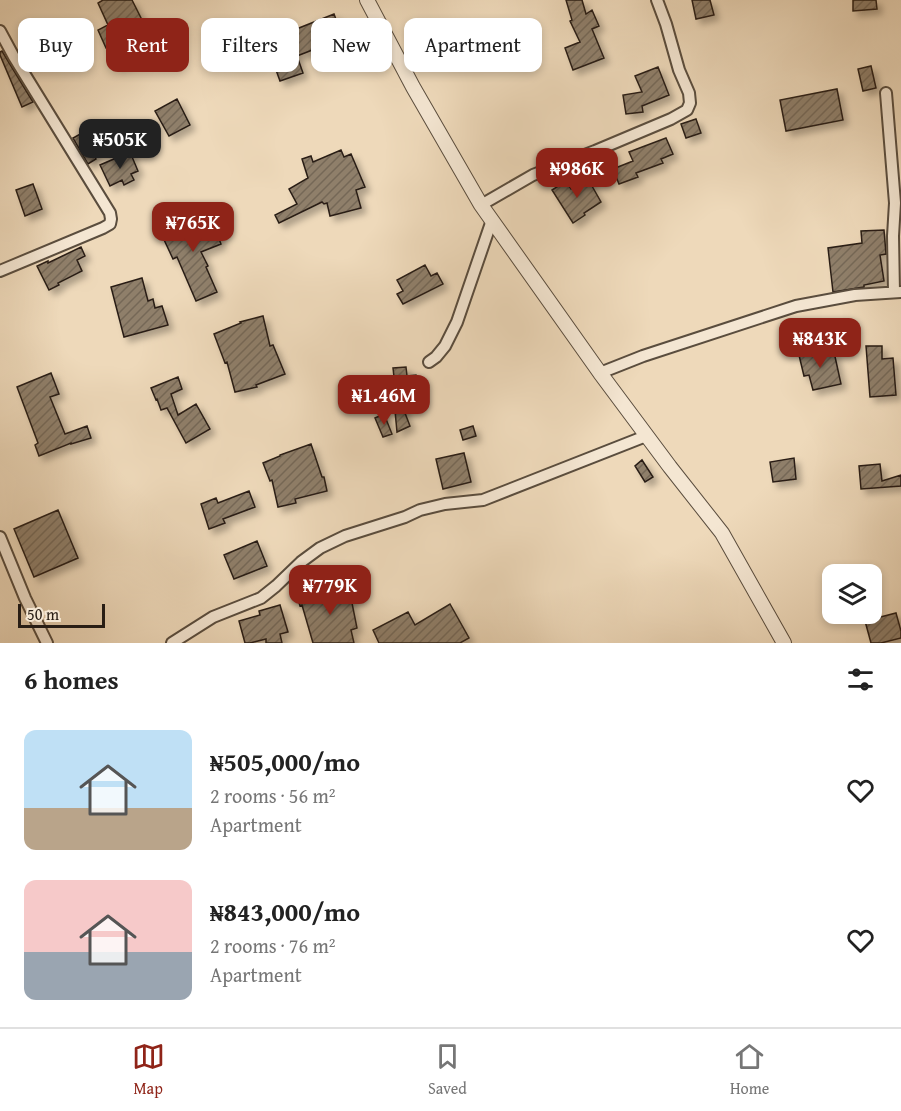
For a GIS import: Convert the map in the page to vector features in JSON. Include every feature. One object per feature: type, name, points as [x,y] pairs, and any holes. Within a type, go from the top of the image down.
[{"type":"street","points":[[367,0],[413,87],[481,204],[646,436],[722,533],[784,643]]},
{"type":"street","points":[[481,204],[533,176],[671,119],[687,110],[690,103],[689,93],[679,70],[657,0]]},
{"type":"street","points":[[0,31],[110,213],[111,219],[110,224],[103,228],[0,271]]},
{"type":"street","points":[[600,373],[643,356],[796,306],[855,295],[897,292],[892,236],[896,203],[886,93]]},
{"type":"street","points":[[429,362],[446,346],[457,322],[492,220]]},
{"type":"street","points":[[171,643],[213,617],[261,598],[301,562],[320,548],[345,536],[437,506],[483,500],[646,436]]},
{"type":"street","points":[[0,537],[25,598],[47,643]]},
{"type":"building","points":[[103,0],[132,0],[141,18],[106,18],[106,21],[98,3]]},
{"type":"building","points":[[566,0],[582,0],[586,14],[592,10],[599,26],[592,29],[604,58],[573,70],[565,48],[580,42],[570,21],[572,20]]},
{"type":"building","points":[[692,0],[710,0],[714,15],[696,19]]},
{"type":"building","points":[[853,0],[876,0],[877,9],[853,11]]},
{"type":"building","points":[[334,14],[336,18],[324,18]]},
{"type":"building","points":[[311,23],[311,51],[299,55],[299,28]]},
{"type":"building","points":[[106,26],[106,48],[98,30]]},
{"type":"building","points":[[2,51],[33,102],[22,107],[0,55]]},
{"type":"building","points":[[299,62],[303,73],[280,81],[277,72],[299,72]]},
{"type":"building","points":[[871,66],[876,88],[863,91],[858,69]]},
{"type":"building","points":[[658,67],[669,95],[642,106],[643,112],[626,114],[623,95],[642,92],[635,76]]},
{"type":"building","points":[[837,89],[843,120],[786,131],[780,100]]},
{"type":"building","points":[[177,99],[190,125],[169,136],[155,111]]},
{"type":"building","points":[[696,119],[701,133],[686,138],[681,124]]},
{"type":"building","points":[[82,133],[96,159],[88,164],[73,138]]},
{"type":"building","points":[[666,138],[673,154],[661,159],[663,163],[636,173],[638,177],[619,184],[613,169],[633,161],[629,152]]},
{"type":"building","points":[[341,150],[344,157],[351,154],[365,187],[356,190],[361,208],[330,216],[327,203],[322,202],[279,223],[275,215],[297,204],[289,189],[308,178],[302,159],[311,156],[313,162]]},
{"type":"building","points":[[130,152],[138,171],[131,174],[134,180],[124,185],[122,180],[110,186],[100,165]]},
{"type":"building","points":[[588,179],[601,202],[573,223],[552,190],[566,181],[571,189]]},
{"type":"building","points":[[33,184],[42,209],[25,216],[16,190]]},
{"type":"building","points":[[211,218],[221,244],[201,252],[217,292],[196,301],[177,257],[173,259],[160,231],[181,221],[184,228]]},
{"type":"building","points":[[884,230],[886,254],[880,255],[884,281],[833,292],[828,248],[862,243],[861,231]]},
{"type":"building","points":[[81,247],[85,256],[77,260],[82,271],[49,290],[37,266]]},
{"type":"building","points":[[425,265],[431,276],[437,273],[443,284],[403,304],[397,294],[403,291],[397,280]]},
{"type":"building","points":[[142,278],[148,301],[153,299],[155,308],[162,306],[168,325],[124,337],[111,287]]},
{"type":"building","points":[[263,316],[270,346],[273,345],[285,374],[256,385],[257,387],[235,392],[227,362],[225,363],[214,334],[240,322]]},
{"type":"building","points":[[866,346],[882,346],[882,359],[893,358],[896,395],[870,397]]},
{"type":"building","points":[[813,347],[815,357],[834,352],[841,384],[813,390],[809,375],[804,376],[798,351]]},
{"type":"building","points":[[406,367],[407,376],[416,375],[418,388],[403,391],[405,413],[410,426],[397,432],[391,378],[394,377],[393,368]]},
{"type":"building","points":[[51,373],[59,394],[50,397],[65,434],[87,426],[91,438],[71,443],[39,456],[35,445],[38,443],[17,387]]},
{"type":"building","points":[[178,377],[182,389],[171,394],[178,415],[196,404],[210,429],[186,443],[167,408],[161,410],[151,388]]},
{"type":"building","points":[[369,379],[373,389],[353,398],[349,387]]},
{"type":"building","points":[[384,414],[392,434],[383,437],[375,418]]},
{"type":"building","points":[[473,426],[476,436],[463,440],[460,430]]},
{"type":"building","points":[[311,444],[327,491],[295,499],[296,503],[278,507],[272,480],[270,481],[263,463]]},
{"type":"building","points":[[464,453],[471,482],[443,489],[436,459]]},
{"type":"building","points":[[794,458],[796,479],[773,482],[770,462]]},
{"type":"building","points":[[642,460],[653,477],[645,482],[635,466]]},
{"type":"building","points":[[880,464],[882,481],[901,475],[901,486],[861,489],[859,466]]},
{"type":"building","points":[[249,491],[255,507],[223,519],[225,523],[209,529],[201,504],[216,498],[218,503]]},
{"type":"building","points":[[58,510],[78,558],[34,577],[14,529]]},
{"type":"building","points":[[257,541],[267,566],[234,579],[224,555]]},
{"type":"building","points":[[342,583],[352,603],[357,628],[351,630],[354,643],[313,643],[302,605],[300,606],[297,596],[305,593],[308,600]]},
{"type":"building","points":[[450,604],[469,638],[460,643],[379,643],[373,630],[408,612],[415,625]]},
{"type":"building","points":[[280,605],[288,632],[280,634],[282,643],[266,643],[266,639],[245,643],[239,621],[260,615],[259,611]]},
{"type":"building","points":[[896,613],[901,638],[871,643],[866,624],[882,624],[882,617]]}]
